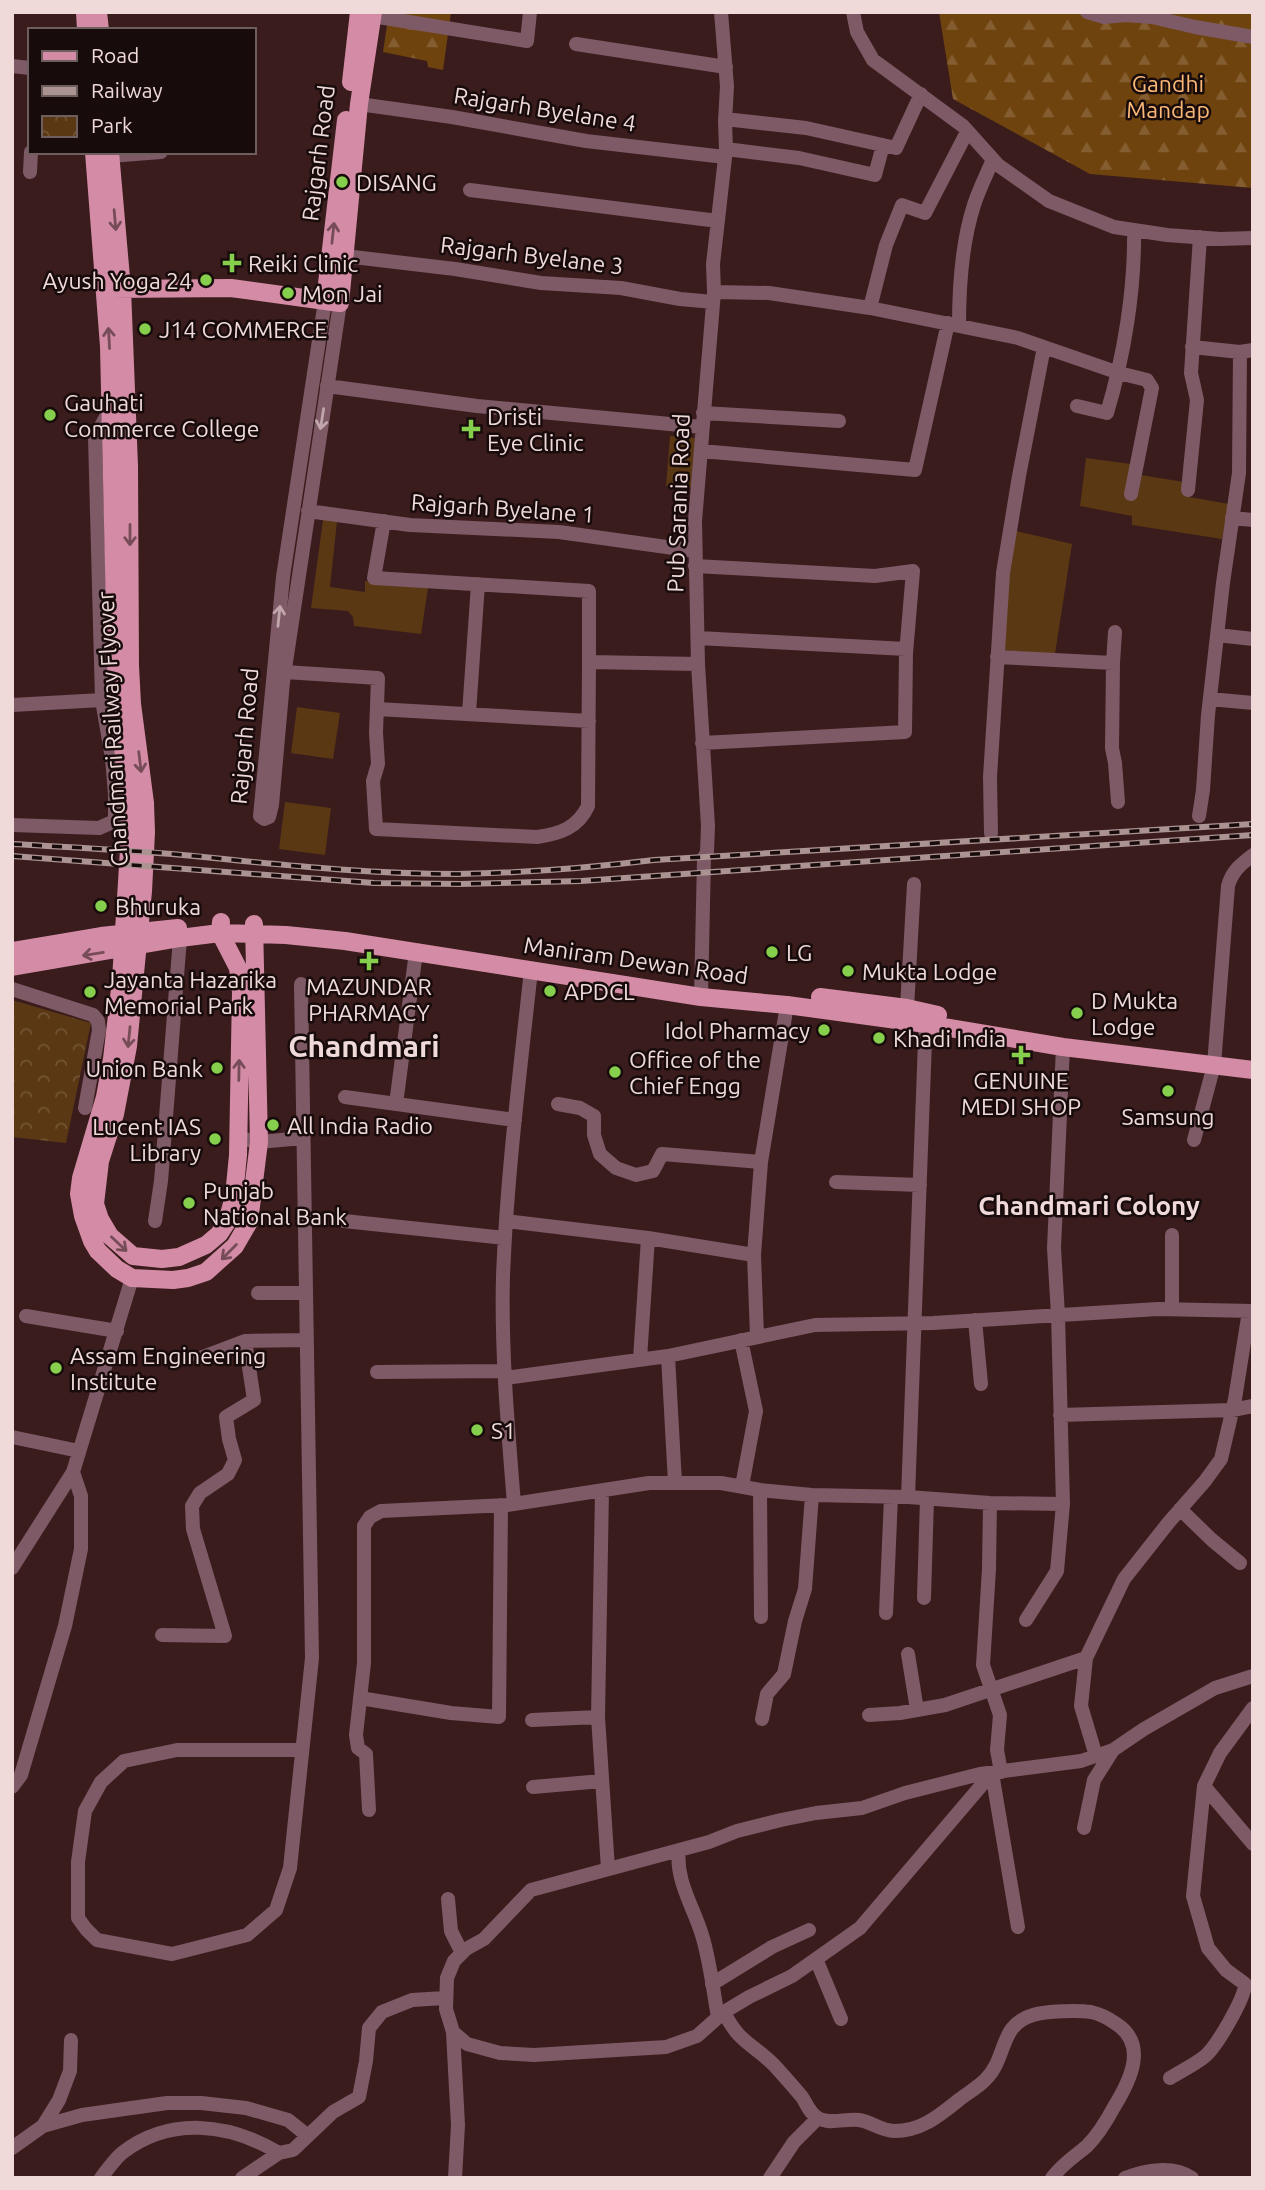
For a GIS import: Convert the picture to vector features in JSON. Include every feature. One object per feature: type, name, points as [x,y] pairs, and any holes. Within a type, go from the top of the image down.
[{"type":"main road","name":"Rajgarh Road","points":[[333,302],[345,256],[368,14]]},
{"type":"main road","name":"Rajgarh Road","points":[[333,302],[368,14]]},
{"type":"main road","name":"Chandmari Railway Flyover","points":[[105,154],[121,466],[117,700],[128,789],[130,833],[121,980],[112,1059],[89,1180],[79,1194],[92,1241],[117,1269],[132,1278]]},
{"type":"main road","points":[[114,289],[231,288],[333,302]]},
{"type":"main road","name":"Maniram Dewan Road","points":[[253,929],[287,923],[346,930],[701,991],[787,1004],[1064,1035],[1214,1059],[1253,1070]]},
{"type":"main road","name":"Chandmari Railway Flyover","points":[[89,1180],[100,1219],[110,1236],[133,1256],[146,1259],[179,1257],[206,1245],[219,1234],[227,1222],[234,1196],[238,1138],[241,992],[238,968],[220,928]]},
{"type":"main road","name":"Maniram Dewan Road","points":[[12,951],[101,936],[220,928],[253,929],[531,970],[701,991],[788,993],[907,1008],[926,1018],[1063,1047],[1214,1059],[1253,1059]]},
{"type":"main road","name":"Maniram Dewan Road","points":[[12,967],[180,938],[220,928]]},
{"type":"main road","points":[[132,1278],[173,1280],[206,1272],[236,1246],[249,1222],[259,1142],[253,929]]},
{"type":"street","points":[[368,14],[527,41],[530,12]]},
{"type":"street","name":"Pub Sarania Road","points":[[701,991],[704,858],[707,852],[708,825],[698,664],[695,558],[713,264],[725,153],[727,86],[721,12]]},
{"type":"street","points":[[853,12],[857,32],[873,60],[921,94],[967,132],[993,159],[1049,201],[1114,227],[1220,239],[1253,238]]},
{"type":"street","points":[[1087,12],[1104,17],[1152,17],[1253,37]]},
{"type":"street","points":[[576,44],[726,66]]},
{"type":"street","points":[[725,119],[806,128],[896,148],[921,94]]},
{"type":"street","name":"Rajgarh Byelane 4","points":[[359,104],[452,117],[586,141],[800,158],[875,175],[883,145]]},
{"type":"street","points":[[870,308],[886,245],[902,205],[925,213],[967,132]]},
{"type":"street","points":[[30,172],[31,154]]},
{"type":"street","points":[[701,451],[915,470],[959,298],[973,206],[993,159]]},
{"type":"street","points":[[470,190],[718,221]]},
{"type":"street","points":[[1077,407],[1107,413],[1119,373],[1134,260],[1134,230]]},
{"type":"street","points":[[1188,490],[1197,400],[1191,373],[1199,237]]},
{"type":"street","name":"Rajgarh Byelane 3","points":[[345,256],[456,269],[541,283],[621,288],[680,299],[769,293],[870,308],[1018,338],[1147,380],[1152,388],[1131,494]]},
{"type":"street","name":"Rajgarh Road","points":[[333,302],[327,386],[285,672],[272,804],[269,817],[264,819],[260,816],[283,577],[298,472],[316,374],[333,302]]},
{"type":"street","points":[[991,833],[990,777],[1003,573],[1044,347]]},
{"type":"street","points":[[1192,347],[1246,351],[1239,473],[1217,635],[1199,816]]},
{"type":"street","points":[[327,386],[477,406],[703,420],[839,421]]},
{"type":"street","points":[[12,825],[100,828],[115,821],[116,794],[102,700],[95,437],[119,407]]},
{"type":"street","name":"Rajgarh Byelane 1","points":[[308,511],[384,522],[477,530],[559,532],[695,558],[875,576],[913,571],[906,649]]},
{"type":"street","points":[[1233,518],[1253,520]]},
{"type":"street","points":[[285,672],[378,678],[376,733],[379,764],[373,781],[376,829],[537,836],[553,835],[574,826],[583,817],[588,806],[589,591],[374,578],[384,522]]},
{"type":"street","points":[[469,713],[478,584]]},
{"type":"street","points":[[1115,632],[1112,748],[1118,802]]},
{"type":"street","points":[[1217,635],[1253,639]]},
{"type":"street","points":[[698,638],[906,649],[905,732],[702,743]]},
{"type":"street","points":[[997,657],[1113,663]]},
{"type":"street","points":[[589,662],[698,664]]},
{"type":"street","points":[[1210,699],[1253,704]]},
{"type":"street","points":[[12,705],[102,700]]},
{"type":"street","points":[[377,709],[589,721]]},
{"type":"street","points":[[1194,1140],[1214,1059],[1228,886],[1230,877],[1237,868],[1253,855]]},
{"type":"street","points":[[907,1008],[914,884]]},
{"type":"street","points":[[155,1221],[161,1181],[180,938]]},
{"type":"street","points":[[396,1104],[416,952]]},
{"type":"street","points":[[360,1698],[451,1713],[499,1717],[507,1505],[503,1279],[514,1119],[531,970]]},
{"type":"street","points":[[301,984],[312,1658],[290,1868],[276,1909],[247,1935],[172,1954],[97,1941],[86,1930],[78,1918],[78,1862],[85,1811],[101,1782],[124,1761],[177,1750],[302,1750]]},
{"type":"street","points":[[12,989],[93,1015],[99,1021],[85,1108]]},
{"type":"street","points":[[757,1336],[754,1255],[761,1162],[787,1004]]},
{"type":"street","points":[[908,1497],[926,1018]]},
{"type":"street","points":[[1026,1620],[1057,1571],[1063,1504],[1054,1248],[1063,1047]]},
{"type":"street","points":[[345,1097],[514,1119]]},
{"type":"street","points":[[558,1104],[580,1108],[594,1116],[594,1135],[600,1154],[615,1168],[636,1175],[653,1171],[662,1154],[761,1162]]},
{"type":"street","points":[[238,1138],[259,1142],[303,1138]]},
{"type":"street","points":[[836,1182],[920,1185]]},
{"type":"street","points":[[344,1221],[505,1238]]},
{"type":"street","points":[[506,1221],[648,1238],[754,1255]]},
{"type":"street","points":[[1172,1235],[1172,1309]]},
{"type":"street","points":[[640,1359],[648,1238]]},
{"type":"street","points":[[12,1568],[73,1472],[132,1278]]},
{"type":"street","points":[[258,1293],[306,1293]]},
{"type":"street","points":[[377,1372],[505,1374],[668,1356],[815,1325],[916,1323],[1172,1309],[1251,1311],[1233,1410],[1220,1459],[1124,1579],[1086,1658],[1082,1706],[1096,1756]]},
{"type":"street","points":[[26,1316],[117,1331]]},
{"type":"street","points":[[975,1320],[981,1384]]},
{"type":"street","points":[[200,1358],[245,1341],[307,1340]]},
{"type":"street","points":[[741,1340],[756,1411],[742,1486]]},
{"type":"street","points":[[162,1635],[225,1636],[193,1529],[192,1506],[200,1493],[228,1474],[236,1460],[226,1417],[254,1399],[245,1341]]},
{"type":"street","points":[[668,1356],[675,1483]]},
{"type":"street","points":[[1060,1415],[1233,1410],[1253,1406]]},
{"type":"street","points":[[12,1437],[79,1451]]},
{"type":"street","points":[[12,1787],[21,1775],[65,1626],[81,1549],[81,1496],[73,1472]]},
{"type":"street","points":[[369,1810],[366,1755],[358,1748],[356,1735],[364,1663],[364,1526],[370,1517],[381,1511],[507,1505],[649,1483],[721,1483],[811,1495],[1063,1504]]},
{"type":"street","points":[[760,1490],[761,1617]]},
{"type":"street","points":[[602,1491],[598,1717],[608,1869]]},
{"type":"street","points":[[762,1719],[766,1694],[784,1674],[805,1589],[811,1495]]},
{"type":"street","points":[[886,1612],[891,1497]]},
{"type":"street","points":[[924,1598],[927,1499]]},
{"type":"street","points":[[990,1503],[983,1665],[1000,1715],[996,1772],[1018,1927]]},
{"type":"street","points":[[1180,1509],[1240,1563]]},
{"type":"street","points":[[908,1654],[917,1710]]},
{"type":"street","points":[[869,1715],[945,1705],[1086,1658]]},
{"type":"street","points":[[455,2178],[458,2125],[453,2032],[446,2009],[447,1978],[454,1961],[484,1939],[531,1890],[781,1820],[862,1808],[980,1774],[1081,1761],[1113,1750],[1144,1728],[1214,1688],[1253,1676]]},
{"type":"street","points":[[1170,2078],[1206,2056],[1222,2035],[1245,1993],[1245,1984],[1226,1970],[1208,1948],[1193,1896],[1204,1786],[1220,1754],[1253,1708]]},
{"type":"street","points":[[532,1720],[598,1717]]},
{"type":"street","points":[[1234,1735],[1253,1734]]},
{"type":"street","points":[[1084,1828],[1094,1780],[1113,1750]]},
{"type":"street","points":[[453,2032],[467,2044],[500,2053],[534,2055],[666,2047],[697,2036],[721,2015],[749,1997],[792,1976],[860,1928],[996,1772]]},
{"type":"street","points":[[533,1787],[602,1781]]},
{"type":"street","points":[[1204,1786],[1253,1844]]},
{"type":"street","points":[[679,1850],[678,1860],[683,1883],[702,1937],[721,2015],[737,2035],[772,2063],[818,2118],[829,2121],[860,2120],[881,2129],[895,2131],[922,2125],[937,2118],[985,2080],[998,2063],[1010,2032],[1018,2021],[1036,2014],[1090,2012],[1106,2017],[1122,2027],[1131,2040],[1135,2056],[1133,2072],[1105,2124],[1088,2145],[1065,2162],[1052,2178]]},
{"type":"street","points":[[448,1899],[451,1931],[462,1953]]},
{"type":"street","points":[[712,1984],[772,1947],[809,1930]]},
{"type":"street","points":[[816,1959],[841,2019]]},
{"type":"street","points":[[242,2178],[279,2153],[293,2150],[333,2112],[359,2097],[369,2028],[382,2012],[412,2000],[446,1998]]},
{"type":"street","points":[[43,2126],[59,2100],[70,2071],[71,2040]]},
{"type":"street","points":[[12,2148],[43,2126],[82,2115],[167,2103],[201,2103],[246,2108],[288,2120],[308,2136]]},
{"type":"street","points":[[771,2178],[794,2142],[818,2118]]},
{"type":"street","points":[[101,2178],[121,2154],[150,2136],[178,2127],[221,2129],[260,2142],[279,2153]]},
{"type":"street","points":[[1125,2178],[1139,2172],[1175,2171],[1192,2178]]},
{"type":"green space","points":[[389,12],[451,12],[443,70],[428,67],[427,61],[383,52]]},
{"type":"green space","name":"Gandhi Mandap","points":[[939,12],[1253,12],[1253,188],[1090,174],[953,99]]},
{"type":"green space","points":[[670,436],[696,438],[692,488],[666,486]]},
{"type":"green space","points":[[1086,458],[1131,464],[1141,475],[1190,483],[1189,497],[1229,504],[1222,539],[1132,525],[1132,516],[1080,506]]},
{"type":"green space","points":[[338,512],[330,587],[365,592],[365,581],[428,588],[421,634],[354,626],[353,617],[348,611],[311,608],[324,513]]},
{"type":"green space","points":[[1012,530],[1072,544],[1055,654],[999,650]]},
{"type":"green space","points":[[297,707],[340,713],[333,759],[291,753]]},
{"type":"green space","points":[[285,802],[331,808],[325,855],[279,849]]},
{"type":"green space","points":[[12,1000],[91,1023],[66,1143],[12,1137]]},
{"type":"railway","points":[[12,844],[171,854],[340,870],[457,874],[1253,824]]},
{"type":"railway","points":[[12,856],[374,883],[461,884],[581,881],[1253,835]]},
{"type":"place","name":"DISANG","points":[[342,182]]},
{"type":"place","name":"Reiki Clinic","points":[[232,263]]},
{"type":"place","name":"Ayush Yoga 24","points":[[206,280]]},
{"type":"place","name":"Mon Jai","points":[[288,293]]},
{"type":"place","name":"J14 COMMERCE","points":[[145,329]]},
{"type":"place","name":"Gauhati Commerce College","points":[[50,415]]},
{"type":"place","name":"Dristi Eye Clinic","points":[[471,429]]},
{"type":"place","name":"Bhuruka","points":[[101,906]]},
{"type":"place","name":"LG","points":[[772,952]]},
{"type":"place","name":"MAZUNDAR PHARMACY","points":[[369,961]]},
{"type":"place","name":"Mukta Lodge","points":[[848,971]]},
{"type":"place","name":"APDCL","points":[[550,991]]},
{"type":"place","name":"Jayanta Hazarika Memorial Park","points":[[90,992]]},
{"type":"place","name":"D Mukta Lodge","points":[[1077,1013]]},
{"type":"place","name":"Idol Pharmacy","points":[[824,1030]]},
{"type":"place","name":"Khadi India","points":[[879,1038]]},
{"type":"place","name":"GENUINE MEDI SHOP","points":[[1021,1055]]},
{"type":"place","name":"Union Bank","points":[[217,1068]]},
{"type":"place","name":"Office of the Chief Engg","points":[[615,1072]]},
{"type":"place","name":"Samsung","points":[[1168,1091]]},
{"type":"place","name":"All India Radio","points":[[273,1125]]},
{"type":"place","name":"Lucent IAS Library","points":[[215,1139]]},
{"type":"place","name":"Punjab National Bank","points":[[189,1203]]},
{"type":"place","name":"Assam Engineering Institute","points":[[56,1368]]},
{"type":"place","name":"S1","points":[[477,1430]]},
{"type":"district","name":"Chandmari","points":[[364,1046]]},
{"type":"district","name":"Chandmari Colony","points":[[1089,1205]]}]
